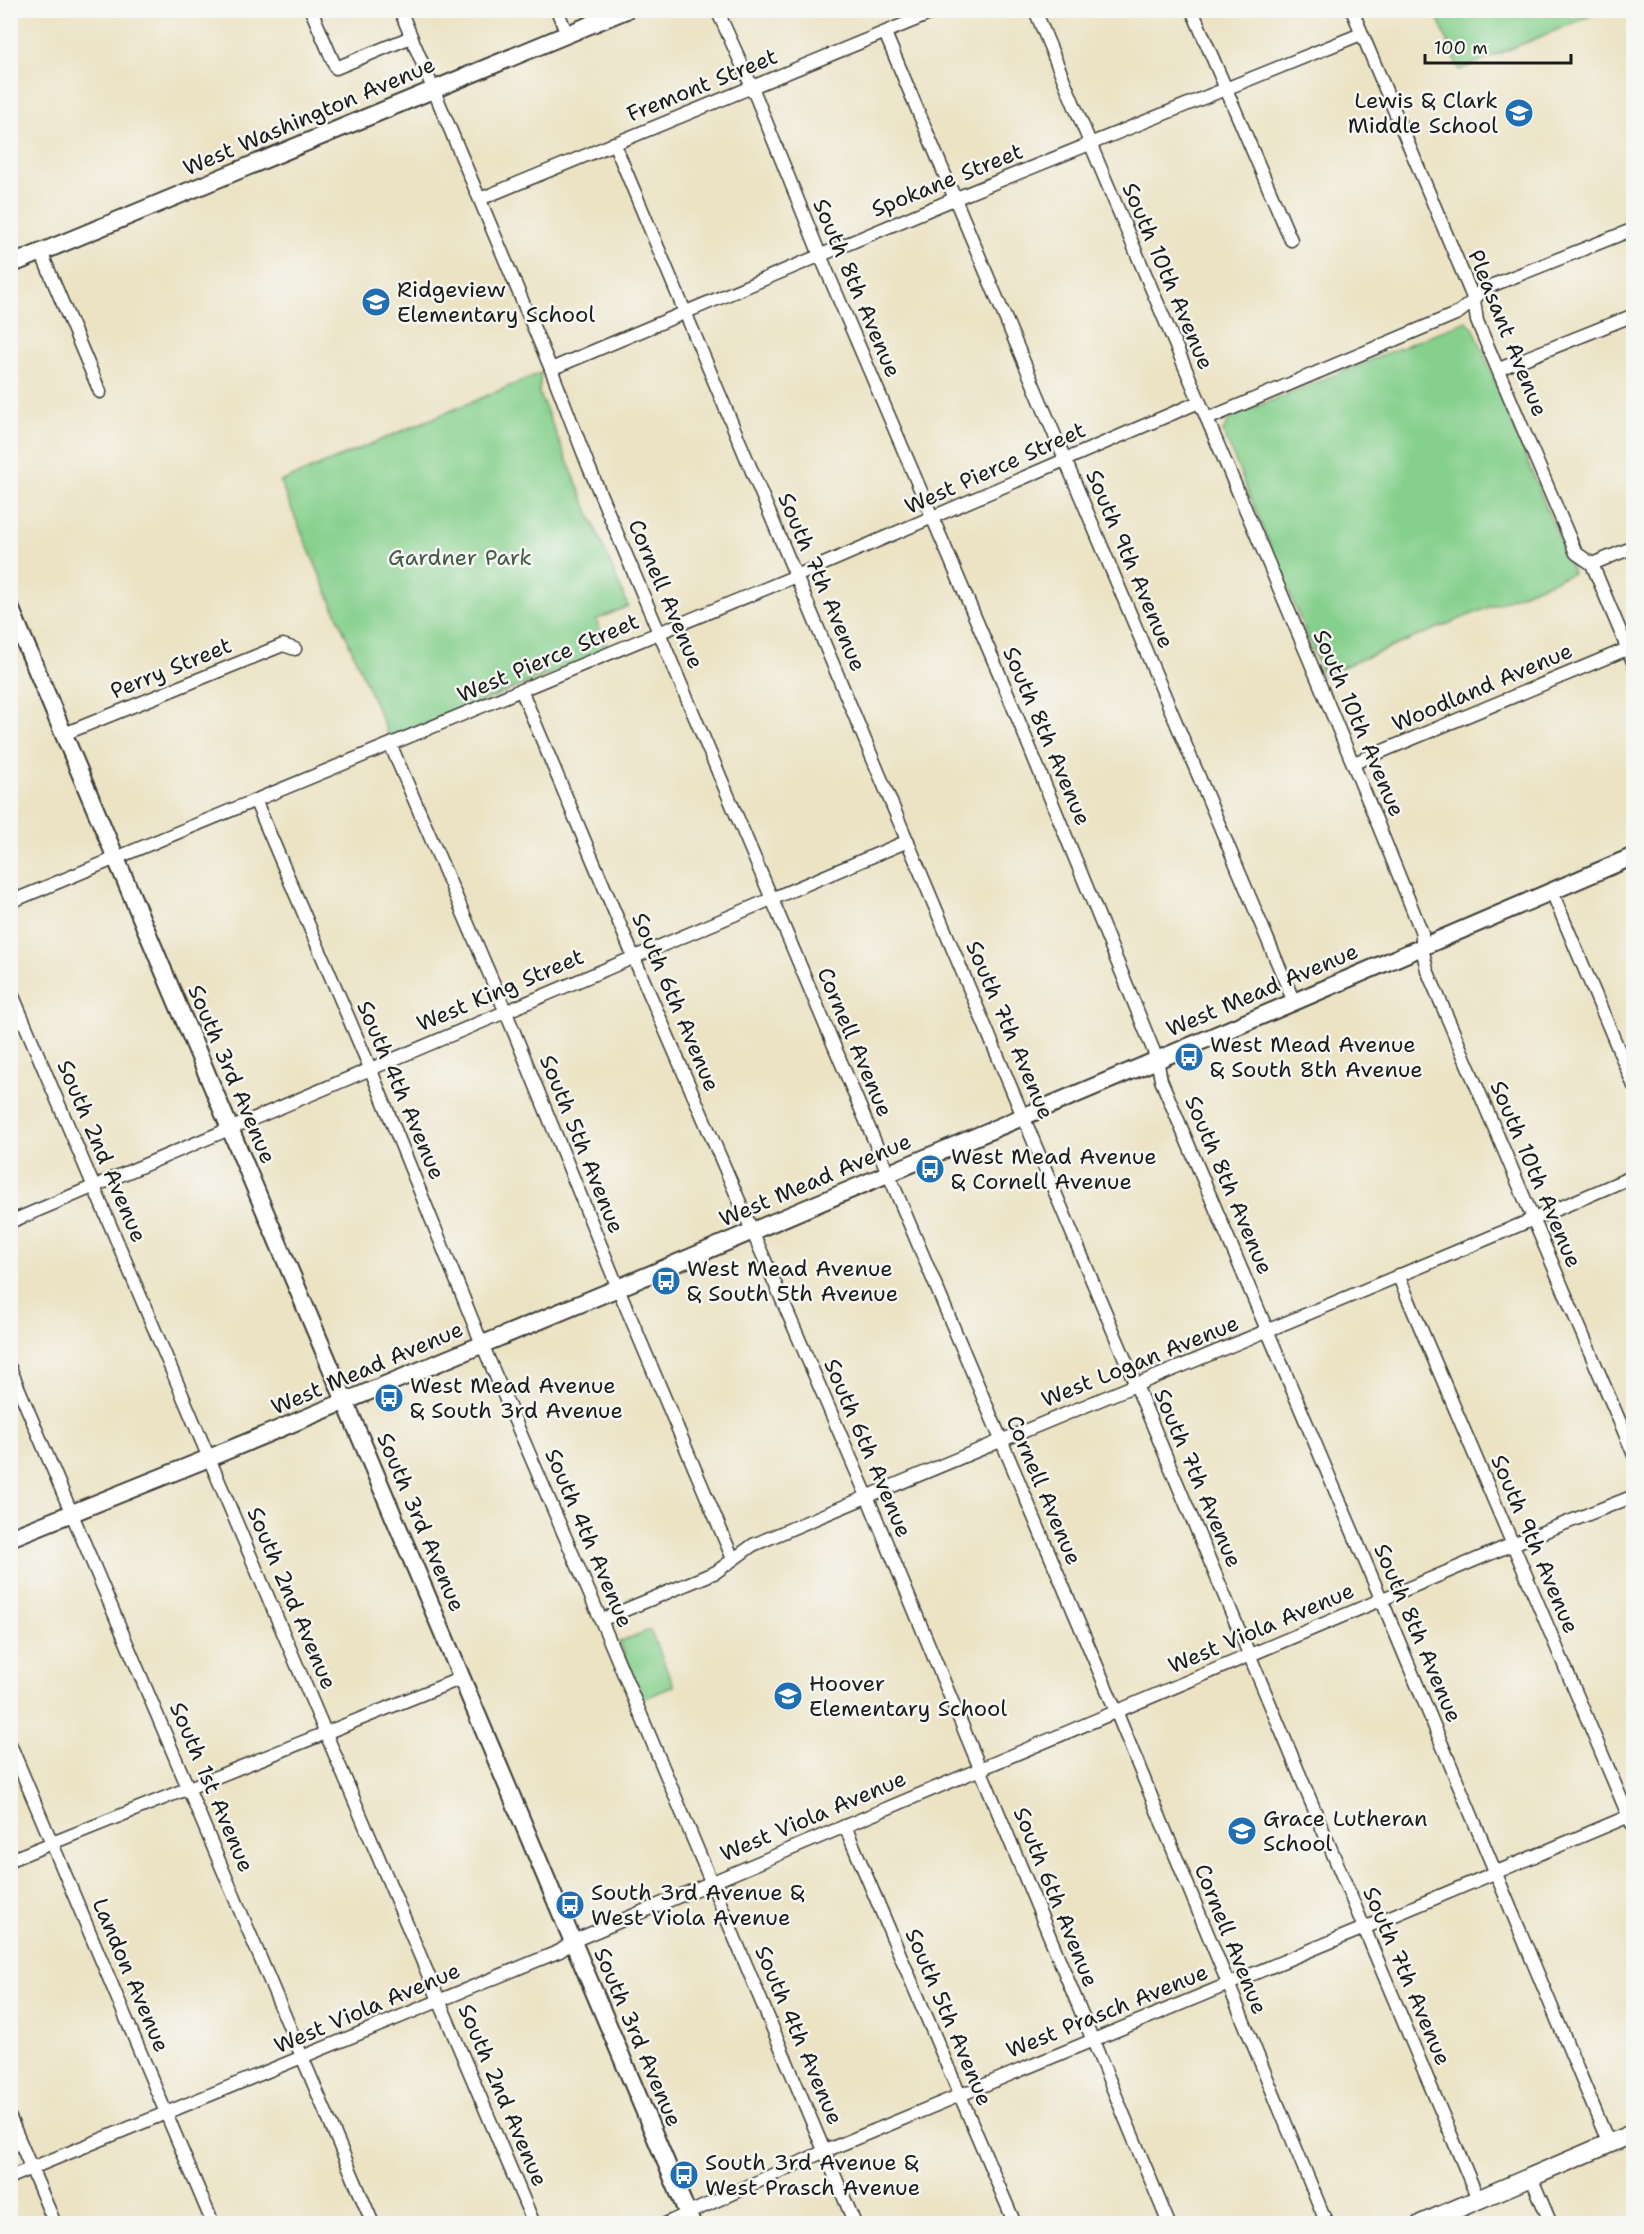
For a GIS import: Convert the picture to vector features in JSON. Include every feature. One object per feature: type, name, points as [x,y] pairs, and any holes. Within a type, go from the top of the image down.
[{"type":"main road","points":[[1421,2223],[1634,2133]]},
{"type":"street","points":[[311,10],[336,68],[411,37]]},
{"type":"street","name":"Cornell Avenue","points":[[400,10],[551,369],[588,465],[1116,1712],[1327,2223]]},
{"type":"street","points":[[557,10],[567,34]]},
{"type":"street","name":"West Washington Avenue","points":[[10,265],[626,10]]},
{"type":"street","name":"South 8th Avenue","points":[[717,10],[752,87],[819,255],[1011,703],[1157,1059],[1161,1080],[1382,1600],[1609,2144]]},
{"type":"street","name":"Fremont Street","points":[[480,199],[939,10]]},
{"type":"street","name":"South 10th Avenue","points":[[1035,10],[1089,145],[1354,763],[1422,933],[1422,946],[1428,970],[1634,1455]]},
{"type":"street","points":[[1192,10],[1291,240]]},
{"type":"street","name":"Pleasant Avenue","points":[[1352,10],[1474,300],[1477,321],[1576,553],[1592,564],[1634,664]]},
{"type":"street","name":"South 9th Avenue","points":[[885,33],[1294,1002]]},
{"type":"street","name":"Spokane Street","points":[[551,369],[954,199],[1361,33]]},
{"type":"street","name":"South 7th Avenue","points":[[615,143],[1478,2199]]},
{"type":"street","points":[[1207,419],[1458,313],[1483,289],[1634,229]]},
{"type":"street","points":[[41,252],[99,392]]},
{"type":"street","points":[[1499,369],[1634,315]]},
{"type":"street","name":"West Pierce Street","points":[[10,902],[522,692],[933,518],[1199,402]]},
{"type":"street","points":[[1592,564],[1634,547]]},
{"type":"street","name":"South 3rd Avenue","points":[[10,607],[689,2218]]},
{"type":"street","name":"Perry Street","points":[[64,734],[283,645],[295,649]]},
{"type":"street","name":"Woodland Avenue","points":[[1354,763],[1627,649]]},
{"type":"street","name":"South 6th Avenue","points":[[522,692],[634,958],[867,1496],[981,1768],[1091,2040],[1169,2223]]},
{"type":"street","name":"South 5th Avenue","points":[[391,746],[505,1011],[618,1288],[733,1559]]},
{"type":"street","name":"South 4th Avenue","points":[[256,802],[370,1068],[482,1344],[602,1620],[855,2223]]},
{"type":"street","name":"West King Street","points":[[10,1222],[908,841]]},
{"type":"street","name":"West Mead Avenue","points":[[10,1538],[618,1288],[1634,856]]},
{"type":"street","points":[[1552,892],[1634,1086]]},
{"type":"street","name":"South 2nd Avenue","points":[[10,989],[534,2223]]},
{"type":"street","name":"West Logan Avenue","points":[[602,1620],[716,1572],[753,1545],[1634,1176]]},
{"type":"street","name":"South 9th Avenue","points":[[1398,1275],[1631,1815],[1634,1828]]},
{"type":"street","name":"South 1st Avenue","points":[[10,1368],[373,2223]]},
{"type":"street","name":"West Viola Avenue","points":[[10,2177],[560,1951],[573,1941],[710,1882],[1513,1544],[1634,1496]]},
{"type":"street","points":[[10,1860],[462,1678]]},
{"type":"street","name":"Landon Avenue","points":[[10,1744],[213,2223]]},
{"type":"street","name":"West Prasch Avenue","points":[[665,2223],[689,2218],[825,2151],[1631,1815]]},
{"type":"street","name":"South 5th Avenue","points":[[844,1826],[1015,2223]]},
{"type":"street","points":[[10,2118],[55,2223]]},
{"type":"street","points":[[1531,2177],[1551,2223]]},
{"type":"green space","points":[[1435,11],[1603,11],[1459,70]]},
{"type":"green space","points":[[1466,321],[1473,327],[1573,573],[1323,675],[1223,431],[1231,417]]},
{"type":"green space","name":"Gardner Park","points":[[541,373],[539,393],[628,606],[596,620],[609,650],[390,739],[280,482]]},
{"type":"green space","points":[[650,1630],[674,1686],[648,1697],[642,1696],[619,1642]]},
{"type":"place","name":"Lewis & Clark Middle School","points":[[1519,113]]},
{"type":"place","name":"Ridgeview Elementary School","points":[[376,302]]},
{"type":"place","name":"West Mead Avenue & South 8th Avenue","points":[[1189,1057]]},
{"type":"place","name":"West Mead Avenue & Cornell Avenue","points":[[930,1169]]},
{"type":"place","name":"West Mead Avenue & South 5th Avenue","points":[[666,1281]]},
{"type":"place","name":"West Mead Avenue & South 3rd Avenue","points":[[389,1398]]},
{"type":"place","name":"Hoover Elementary School","points":[[788,1696]]},
{"type":"place","name":"Grace Lutheran School","points":[[1242,1831]]},
{"type":"place","name":"South 3rd Avenue & West Viola Avenue","points":[[570,1905]]},
{"type":"place","name":"South 3rd Avenue & West Prasch Avenue","points":[[684,2175]]}]
